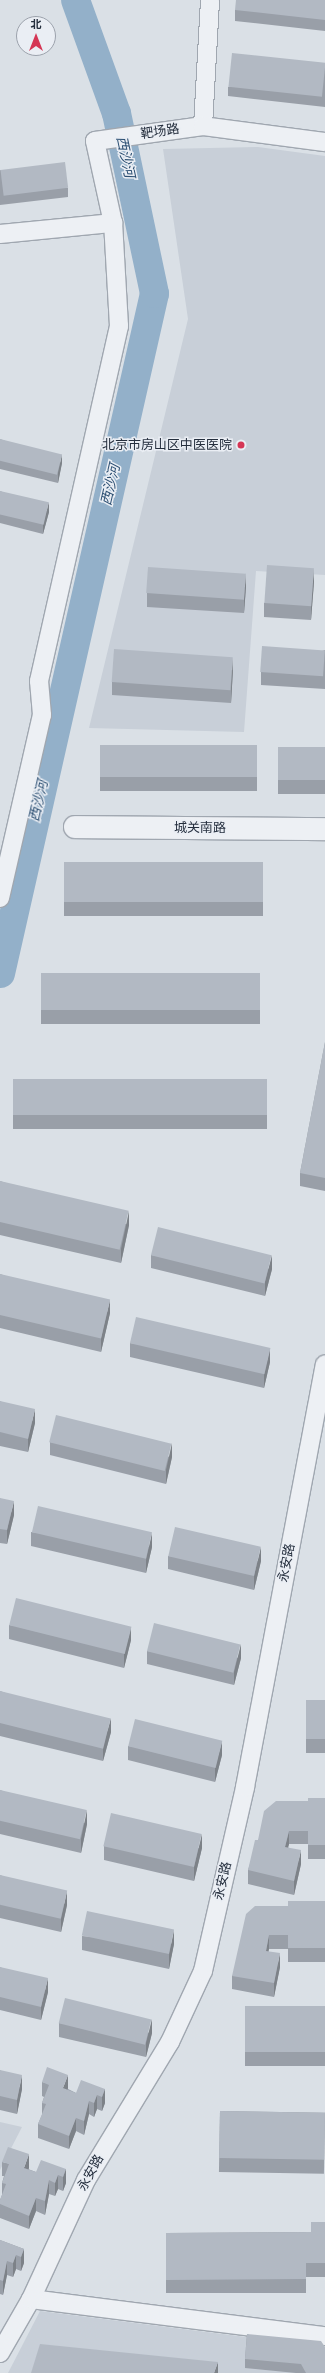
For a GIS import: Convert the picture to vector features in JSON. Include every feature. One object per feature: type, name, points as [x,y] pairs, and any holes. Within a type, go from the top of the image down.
[{"type":"street","points":[[203,126],[210,0]]},
{"type":"street","name":"靶场路","points":[[0,898],[42,715],[39,681],[119,326],[114,223],[95,141],[203,126],[325,142]]},
{"type":"street","points":[[0,234],[114,223]]},
{"type":"street","name":"城关南路","points":[[75,827],[325,829]]},
{"type":"street","name":"永安路","points":[[2,2344],[31,2299],[86,2180],[170,2042],[203,1971],[245,1787],[325,1365]]},
{"type":"street","points":[[31,2299],[325,2336]]},
{"type":"shaded area","name":"北京市房山区中医医院","points":[[258,147],[325,156],[325,575],[256,571],[244,732],[89,728],[188,319],[163,149]]},
{"type":"shaded area","points":[[0,2122],[22,2127],[0,2170]]},
{"type":"shaded area","points":[[40,2311],[325,2347],[325,2373],[8,2373]]},
{"type":"building","points":[[236,0],[325,0],[325,20],[235,10]]},
{"type":"building","points":[[232,53],[325,63],[322,97],[228,87]]},
{"type":"building","points":[[65,162],[68,188],[4,196],[0,170]]},
{"type":"building","points":[[0,439],[62,454],[57,475],[0,461]]},
{"type":"building","points":[[0,491],[49,502],[44,525],[0,515]]},
{"type":"building","points":[[267,565],[314,568],[311,606],[264,603]]},
{"type":"building","points":[[148,567],[246,574],[244,600],[146,593]]},
{"type":"building","points":[[262,646],[325,650],[323,676],[260,672]]},
{"type":"building","points":[[114,649],[233,657],[230,690],[112,682]]},
{"type":"building","points":[[100,745],[257,745],[257,777],[100,777]]},
{"type":"building","points":[[278,747],[325,747],[325,780],[278,780]]},
{"type":"building","points":[[64,862],[263,862],[263,902],[64,902]]},
{"type":"building","points":[[41,973],[260,973],[260,1010],[41,1010]]},
{"type":"building","points":[[325,1042],[325,1178],[300,1173]]},
{"type":"building","points":[[13,1079],[267,1079],[267,1115],[13,1115]]},
{"type":"building","points":[[0,1181],[129,1211],[120,1250],[0,1222]]},
{"type":"building","points":[[158,1227],[272,1255],[265,1283],[151,1255]]},
{"type":"building","points":[[0,1274],[110,1299],[101,1338],[0,1315]]},
{"type":"building","points":[[136,1317],[270,1348],[264,1374],[130,1343]]},
{"type":"building","points":[[0,1401],[35,1409],[28,1439],[0,1432]]},
{"type":"building","points":[[56,1415],[171,1444],[165,1471],[49,1442]]},
{"type":"building","points":[[0,1498],[14,1501],[7,1530],[0,1529]]},
{"type":"building","points":[[38,1506],[152,1532],[146,1559],[32,1532]]},
{"type":"building","points":[[175,1527],[261,1547],[254,1576],[168,1556]]},
{"type":"building","points":[[16,1598],[131,1627],[125,1654],[9,1625]]},
{"type":"building","points":[[154,1623],[240,1645],[233,1673],[147,1651]]},
{"type":"building","points":[[0,1691],[111,1719],[103,1749],[0,1723]]},
{"type":"building","points":[[306,1700],[325,1700],[325,1739],[306,1739]]},
{"type":"building","points":[[135,1719],[222,1741],[216,1768],[128,1746]]},
{"type":"building","points":[[0,1790],[87,1810],[80,1839],[0,1821]]},
{"type":"building","points":[[308,1798],[325,1798],[325,1845],[308,1845],[308,1831],[289,1831],[285,1847],[301,1850],[294,1881],[248,1870],[255,1840],[258,1840],[264,1811],[276,1801],[308,1801]]},
{"type":"building","points":[[111,1813],[202,1834],[194,1867],[103,1846]]},
{"type":"building","points":[[0,1875],[67,1891],[61,1919],[0,1905]]},
{"type":"building","points":[[288,1901],[325,1901],[325,1948],[288,1948],[288,1935],[269,1935],[266,1951],[280,1953],[274,1983],[232,1976],[246,1914],[255,1906],[288,1906]]},
{"type":"building","points":[[87,1911],[174,1930],[169,1954],[82,1935]]},
{"type":"building","points":[[0,1967],[48,1978],[41,2007],[0,1997]]},
{"type":"building","points":[[65,1998],[151,2020],[145,2045],[59,2023]]},
{"type":"building","points":[[245,2006],[325,2006],[325,2052],[245,2052]]},
{"type":"building","points":[[47,2067],[68,2075],[63,2088],[76,2093],[81,2080],[105,2089],[102,2097],[97,2095],[94,2103],[89,2101],[84,2121],[76,2118],[69,2136],[38,2124],[46,2104],[42,2103],[49,2085],[42,2082]]},
{"type":"building","points":[[0,2070],[22,2075],[17,2100],[0,2096]]},
{"type":"building","points":[[220,2111],[325,2113],[324,2160],[219,2158]]},
{"type":"building","points":[[8,2147],[29,2154],[24,2168],[36,2172],[41,2160],[66,2169],[63,2177],[58,2175],[55,2183],[49,2180],[45,2201],[36,2198],[29,2216],[0,2204],[6,2184],[2,2183],[9,2164],[2,2162]]},
{"type":"building","points":[[311,2222],[325,2222],[325,2263],[306,2263],[306,2279],[166,2280],[166,2233],[311,2232]]},
{"type":"building","points":[[0,2240],[24,2249],[21,2257],[16,2255],[13,2263],[7,2261],[3,2281],[0,2280]]},
{"type":"building","points":[[247,2334],[321,2341],[325,2347],[325,2373],[306,2373],[301,2364],[245,2359]]},
{"type":"building","points":[[40,2344],[218,2362],[214,2373],[31,2373]]},
{"type":"waterway","name":"西沙河","points":[[0,973],[154,293],[116,113],[75,0]]},
{"type":"place","name":"北京市房山区中医医院","points":[[241,445]]}]
